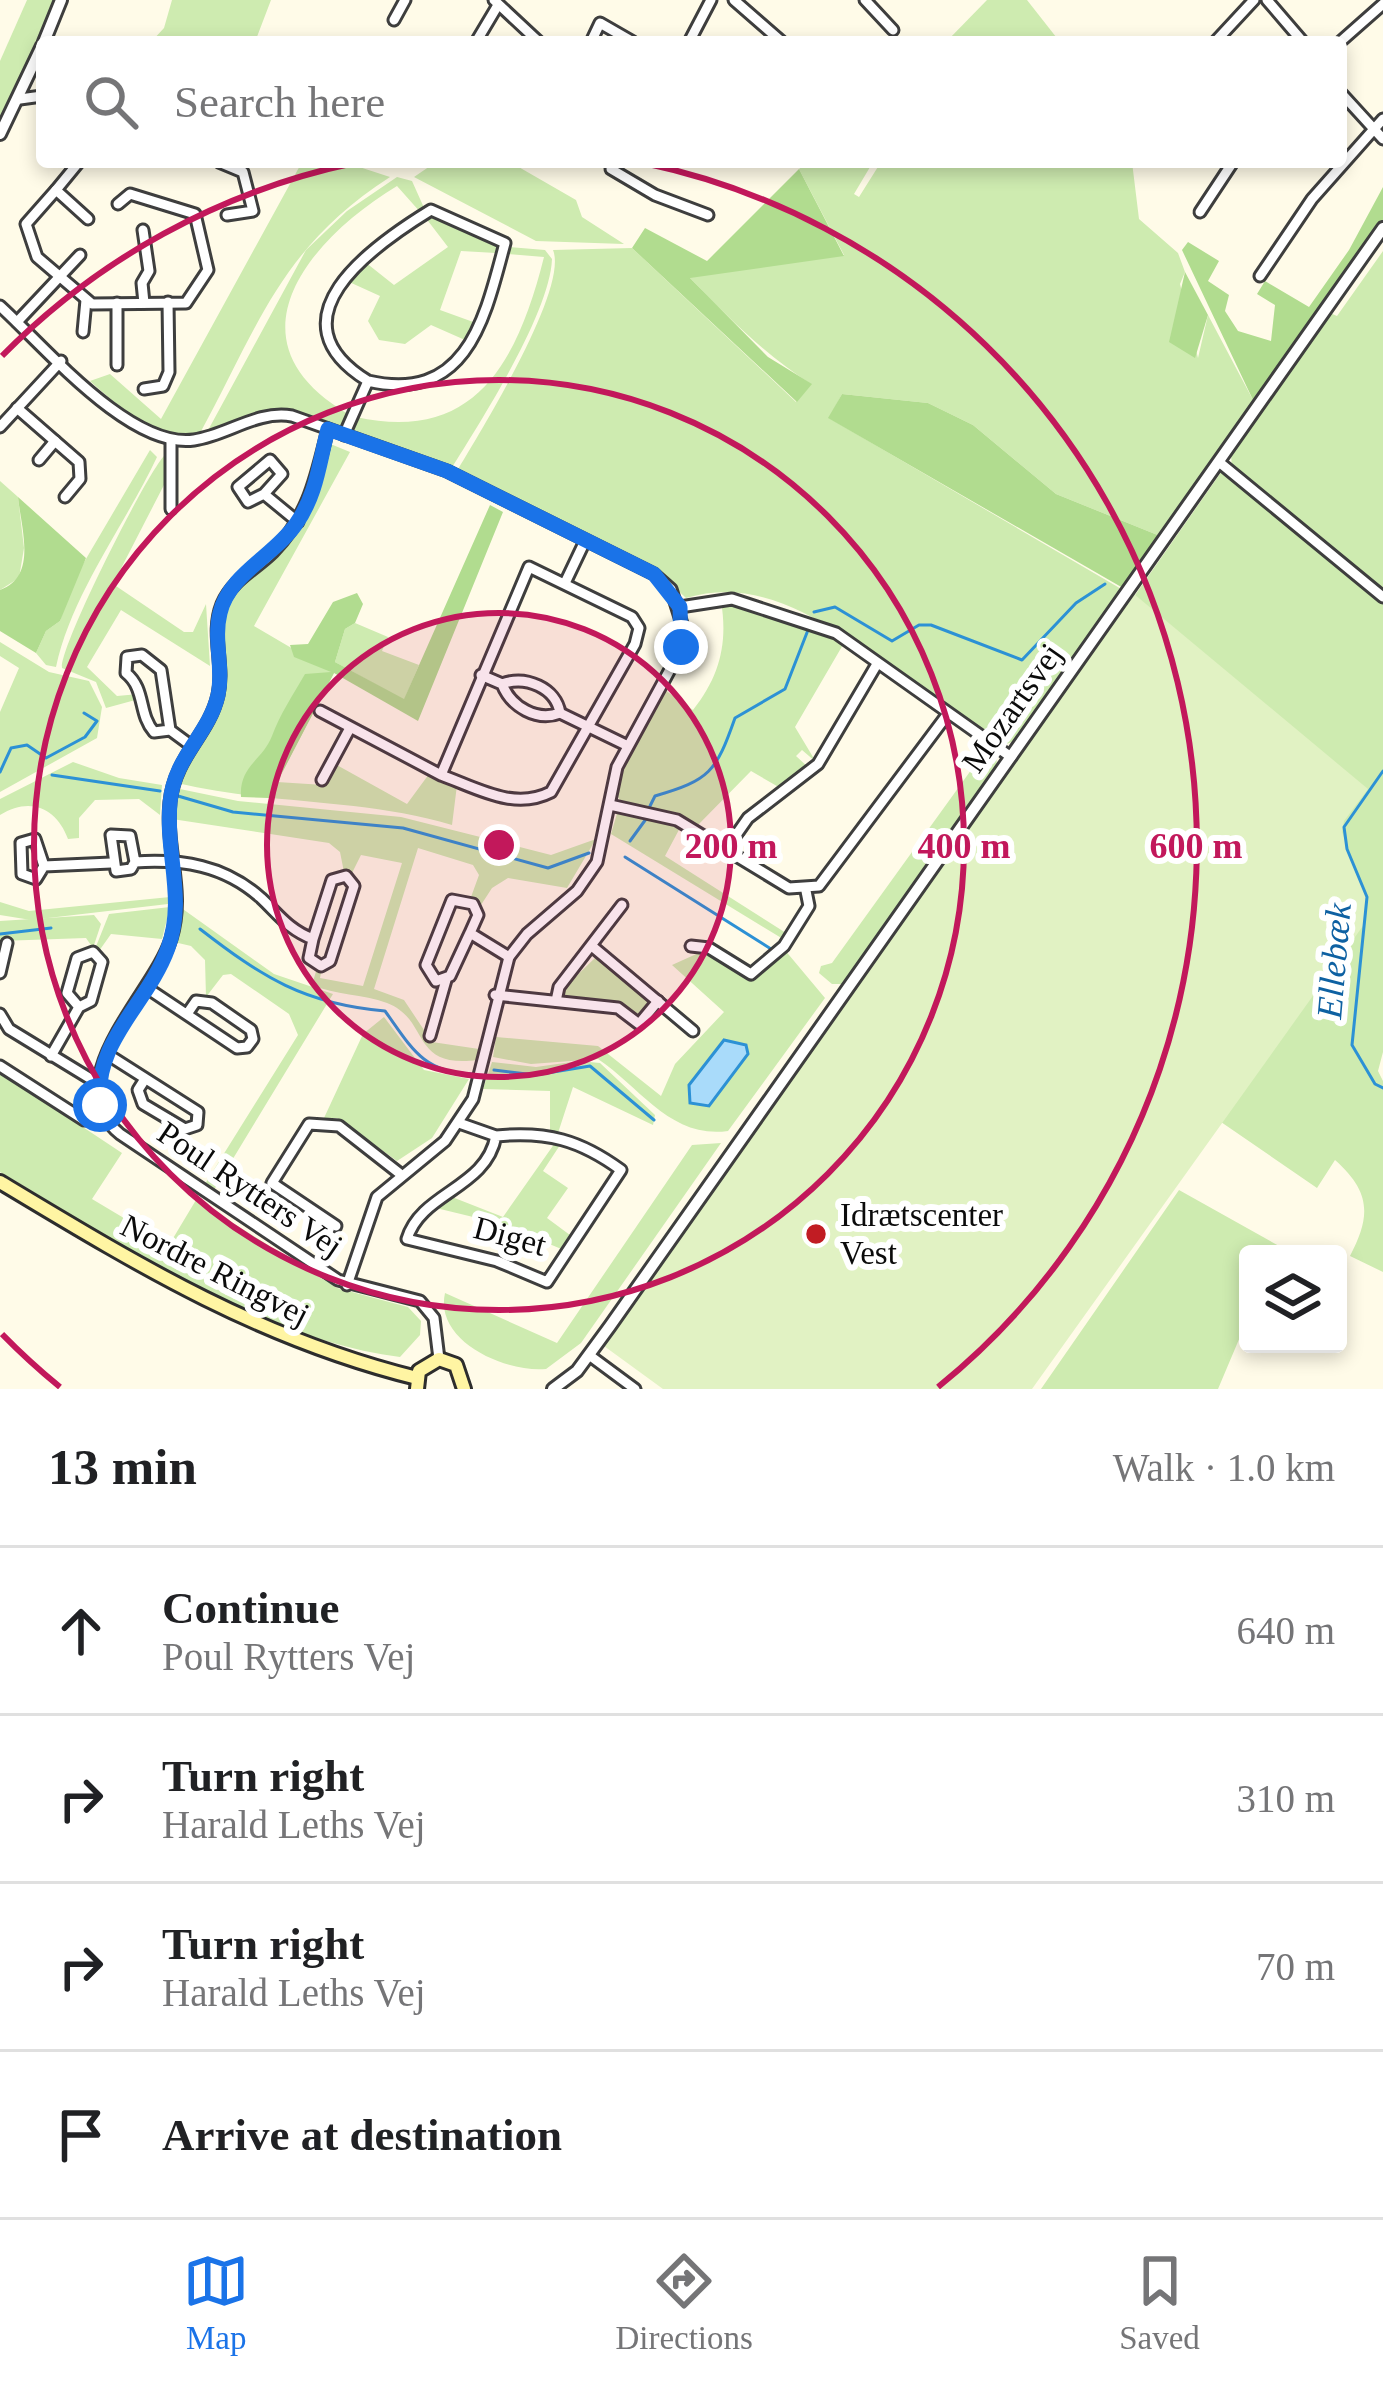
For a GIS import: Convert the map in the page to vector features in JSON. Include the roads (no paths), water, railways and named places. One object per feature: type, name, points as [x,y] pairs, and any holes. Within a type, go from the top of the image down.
[{"type":"main road","name":"Nordre Ringvej","points":[[0,1182],[239,1320],[417,1384]]},
{"type":"main road","points":[[417,1384],[424,1365],[439,1359],[456,1365],[464,1389]]},
{"type":"street","points":[[46,36],[61,0]]},
{"type":"street","points":[[394,20],[405,0]]},
{"type":"street","points":[[691,36],[711,0]]},
{"type":"street","points":[[734,0],[775,36]]},
{"type":"street","points":[[866,0],[892,30]]},
{"type":"street","points":[[1221,36],[1254,0]]},
{"type":"street","points":[[1268,0],[1298,36]]},
{"type":"street","points":[[479,36],[497,4],[534,36]]},
{"type":"street","points":[[1347,36],[1383,4]]},
{"type":"street","points":[[594,36],[600,23],[623,36]]},
{"type":"street","points":[[0,134],[36,61]]},
{"type":"street","points":[[20,99],[36,97]]},
{"type":"street","points":[[1347,100],[1383,139]]},
{"type":"street","points":[[1347,158],[1383,119]]},
{"type":"street","points":[[71,168],[26,224],[37,257],[86,300],[186,303],[208,270],[195,214],[130,194],[118,204]]},
{"type":"street","points":[[227,214],[253,211],[243,172],[233,168]]},
{"type":"street","points":[[612,168],[655,195],[709,215]]},
{"type":"street","points":[[1200,212],[1230,168]]},
{"type":"street","points":[[1260,276],[1339,168]]},
{"type":"street","points":[[56,190],[88,219]]},
{"type":"street","points":[[431,210],[505,243],[487,311],[469,347],[448,370],[409,386],[368,381],[332,352],[326,330],[328,308],[344,278],[384,238],[431,210]]},
{"type":"street","name":"Mozartsvej","points":[[553,1389],[589,1355],[1383,228]]},
{"type":"street","points":[[143,230],[149,271],[142,283],[144,303]]},
{"type":"street","points":[[17,322],[80,255]]},
{"type":"street","points":[[83,332],[86,300]]},
{"type":"street","points":[[144,389],[163,386],[169,372],[168,302]]},
{"type":"street","points":[[117,303],[117,365]]},
{"type":"street","points":[[0,306],[128,422],[171,440],[218,435],[269,414],[344,434],[447,471],[654,574],[680,607],[681,647],[626,745],[604,845],[588,878],[509,957],[495,995],[487,1059],[459,1123],[428,1155],[400,1173],[372,1206],[347,1285]]},
{"type":"street","points":[[0,427],[61,362]]},
{"type":"street","points":[[344,434],[368,381]]},
{"type":"street","points":[[17,408],[79,462],[80,478],[65,497]]},
{"type":"street","points":[[0,1066],[84,1120],[104,1117],[99,1084],[106,1054],[147,988],[175,927],[169,807],[189,744],[208,721],[219,692],[216,631],[223,603],[240,578],[268,558],[298,522],[317,482],[328,429]]},
{"type":"street","points":[[171,440],[171,509]]},
{"type":"street","points":[[39,460],[55,441]]},
{"type":"street","points":[[270,460],[282,474],[265,494],[248,502],[238,487],[270,460]]},
{"type":"street","points":[[1219,461],[1383,597]]},
{"type":"street","points":[[265,494],[298,522]]},
{"type":"street","points":[[566,583],[585,541]]},
{"type":"street","points":[[320,711],[441,775],[514,801],[534,801],[562,780],[639,628],[632,616],[529,567],[441,775]]},
{"type":"street","points":[[680,607],[732,599],[766,606],[836,633],[1011,757]]},
{"type":"street","points":[[170,730],[161,670],[134,654],[124,665],[139,684],[148,726],[154,732],[170,730],[189,744]]},
{"type":"street","points":[[727,848],[748,818],[818,764],[877,664]]},
{"type":"street","points":[[482,675],[502,684],[522,709],[546,717],[560,713],[626,745]]},
{"type":"street","points":[[502,684],[514,680],[539,686],[558,702],[560,713]]},
{"type":"street","points":[[610,805],[677,820],[789,888],[806,890],[819,886],[947,715]]},
{"type":"street","points":[[322,780],[350,728]]},
{"type":"street","points":[[111,863],[110,843],[117,832],[130,836],[135,862]]},
{"type":"street","points":[[44,866],[111,863],[124,873],[135,862],[174,860],[235,879],[284,924],[313,939]]},
{"type":"street","points":[[350,878],[354,886],[326,965],[311,961],[313,939],[332,880],[350,878]]},
{"type":"street","points":[[691,946],[709,948],[751,974],[784,946],[809,906],[806,890]]},
{"type":"street","points":[[430,1036],[446,980],[478,915],[473,904],[452,900],[426,965],[429,975],[446,980]]},
{"type":"street","points":[[556,1001],[559,987],[622,904]]},
{"type":"street","points":[[470,933],[509,957]]},
{"type":"street","points":[[0,973],[7,943]]},
{"type":"street","points":[[593,947],[692,1031]]},
{"type":"street","points":[[51,1056],[79,1007],[91,1001],[101,962],[93,952],[77,958],[68,993],[79,1007]]},
{"type":"street","points":[[147,988],[237,1048],[247,1047],[253,1039],[251,1030],[212,1003],[196,1001],[187,1014]]},
{"type":"street","points":[[495,995],[618,1008],[639,1024],[658,1001]]},
{"type":"street","points":[[0,1014],[9,1029],[99,1084]]},
{"type":"street","points":[[106,1054],[198,1112],[194,1128],[185,1129],[143,1104],[138,1090],[145,1079]]},
{"type":"street","name":"Poul Rytters Vej","points":[[104,1117],[119,1134],[347,1285],[420,1301],[434,1318],[439,1359]]},
{"type":"street","name":"Diget","points":[[459,1123],[496,1136],[553,1135],[595,1151],[621,1170],[547,1282],[497,1261],[407,1239],[422,1212],[486,1163],[496,1136]]},
{"type":"street","points":[[336,1226],[272,1183],[309,1124],[339,1126],[400,1173]]},
{"type":"street","points":[[589,1355],[635,1389]]},
{"type":"water","points":[[724,1040],[746,1045],[748,1054],[709,1106],[690,1103],[689,1085]]},
{"type":"waterway","points":[[814,612],[835,607],[892,641],[919,625],[931,625],[1022,660],[1076,603],[1105,584]]},
{"type":"waterway","points":[[650,806],[655,796],[699,779],[716,762],[735,718],[785,689],[808,630]]},
{"type":"waterway","points":[[0,772],[11,748],[27,745],[46,758],[85,737],[97,721],[84,713]]},
{"type":"waterway","name":"Ellebæk","points":[[1383,771],[1344,827],[1347,849],[1367,897],[1352,1045],[1375,1084],[1383,1088]]},
{"type":"waterway","points":[[52,775],[160,791]]},
{"type":"waterway","points":[[178,796],[233,812],[403,828],[548,868],[589,853]]},
{"type":"waterway","points":[[630,841],[646,819]]},
{"type":"waterway","points":[[625,857],[771,949]]},
{"type":"waterway","points":[[0,934],[51,928]]},
{"type":"waterway","points":[[200,929],[244,961],[307,995],[385,1011],[420,1056],[441,1069],[472,1074]]},
{"type":"waterway","points":[[494,1070],[535,1075],[590,1066],[654,1120]]},
{"type":"place","name":"Idrætscenter Vest","points":[[816,1234]]}]
